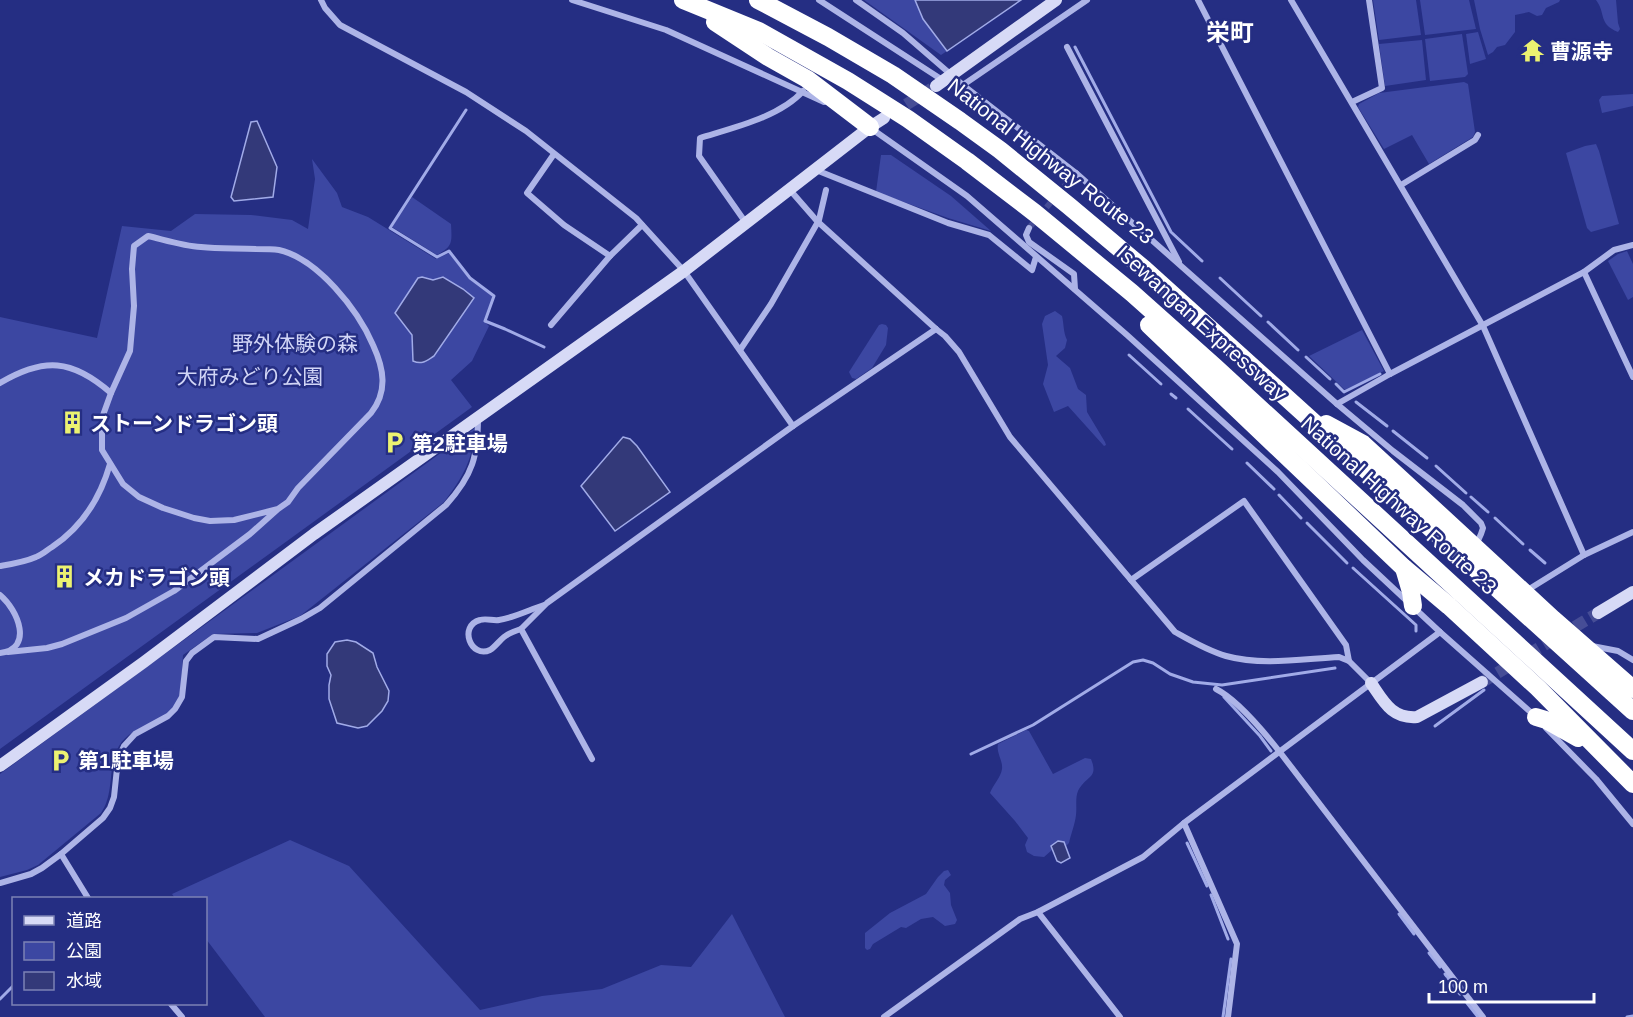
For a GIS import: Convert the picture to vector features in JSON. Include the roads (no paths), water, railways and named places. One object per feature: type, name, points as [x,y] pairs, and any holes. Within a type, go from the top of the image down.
[{"type":"highway","points":[[681,0],[768,57],[877,123]]},
{"type":"highway","name":"National Highway Route 23","points":[[681,0],[759,32],[868,93],[967,161],[1091,258],[1157,315],[1633,749]]},
{"type":"highway","name":"Isewangan Expressway","points":[[692,0],[774,35],[882,98],[973,162],[1071,237],[1276,418],[1633,749]]},
{"type":"highway","name":"Isewangan Expressway","points":[[758,0],[893,75],[1000,150],[1069,206],[1144,269],[1633,711]]},
{"type":"highway","name":"National Highway Route 23","points":[[764,0],[844,42],[908,80],[986,135],[1071,201],[1141,259],[1633,706]]},
{"type":"highway","points":[[1091,258],[1120,298],[1404,568],[1538,688],[1633,784]]},
{"type":"highway","points":[[1314,417],[1363,444],[1580,644],[1633,689]]},
{"type":"highway","points":[[1404,568],[1413,606]]},
{"type":"highway","points":[[1536,717],[1565,729],[1610,759]]},
{"type":"street","points":[[321,0],[340,25],[466,92],[526,131],[636,218],[684,271],[794,426]]},
{"type":"street","points":[[572,0],[666,30],[877,123],[967,196],[1075,289],[1278,472],[1364,560],[1440,632],[1536,717],[1596,779],[1633,824]]},
{"type":"street","points":[[819,0],[940,83],[1056,0]]},
{"type":"street","points":[[856,0],[903,33],[963,85],[1076,173],[1337,404],[1463,505],[1481,522],[1483,528],[1474,547]]},
{"type":"street","points":[[963,85],[1087,0]]},
{"type":"street","points":[[1198,0],[1390,374]]},
{"type":"street","points":[[1291,0],[1483,326],[1584,555]]},
{"type":"street","points":[[1352,102],[1382,88],[1369,0]]},
{"type":"street","points":[[1067,47],[1182,267]]},
{"type":"street","points":[[746,223],[699,156],[700,138],[755,121],[795,100],[803,91]]},
{"type":"street","points":[[0,766],[144,662],[314,534],[684,271],[877,123]]},
{"type":"street","points":[[1401,185],[1475,140],[1478,135]]},
{"type":"street","points":[[554,154],[527,193],[564,225],[610,256]]},
{"type":"street","points":[[815,170],[948,223],[989,235],[1032,270],[1036,257]]},
{"type":"street","points":[[1068,182],[1076,173]]},
{"type":"street","points":[[790,190],[817,221],[945,336],[958,352],[1010,437],[1175,632],[1205,649],[1227,657],[1260,661],[1339,657],[1349,661],[1371,683],[1385,705],[1407,718],[1426,713],[1482,682]]},
{"type":"street","points":[[740,350],[771,304],[817,221],[826,190]]},
{"type":"street","points":[[551,325],[610,256],[642,225]]},
{"type":"street","points":[[1029,228],[1026,235],[1029,242],[1074,274],[1075,289]]},
{"type":"street","points":[[0,653],[47,648],[62,644],[126,618],[174,591],[250,534],[288,502],[298,488],[378,404],[383,385],[383,373],[365,327],[336,289],[304,261],[279,250],[200,247],[147,236],[134,246],[132,269],[134,306],[130,351],[102,418],[102,450],[123,484],[140,497],[163,508],[210,521],[234,520],[278,509]]},
{"type":"street","points":[[1337,404],[1584,272],[1614,250],[1633,245]]},
{"type":"street","points":[[1584,272],[1633,377]]},
{"type":"street","points":[[547,603],[500,620],[480,620],[471,626],[468,640],[474,648],[482,651],[490,650],[505,635],[521,629],[547,603],[794,426],[936,329]]},
{"type":"street","points":[[0,383],[38,366],[64,365],[94,380],[111,393]]},
{"type":"street","points":[[0,883],[31,874],[61,854],[103,818],[114,797],[118,759],[124,746],[135,734],[168,717],[176,709],[182,697],[186,661],[192,653],[214,637],[258,639],[320,608],[446,505],[459,490],[473,463],[478,444],[478,416]]},
{"type":"street","points":[[0,566],[23,562],[39,556],[80,524],[95,503],[110,464]]},
{"type":"street","points":[[1131,580],[1244,501],[1346,645],[1349,661]]},
{"type":"street","points":[[1524,592],[1584,555],[1633,532]]},
{"type":"street","points":[[1598,613],[1633,592]]},
{"type":"street","points":[[0,595],[11,605],[20,633],[16,648],[8,652]]},
{"type":"street","points":[[521,629],[591,759]]},
{"type":"street","points":[[884,1017],[1020,919],[1038,912],[1143,857],[1279,751],[1440,632]]},
{"type":"street","points":[[1580,644],[1618,651],[1633,660]]},
{"type":"street","points":[[1216,689],[1225,693],[1279,751],[1483,1017]]},
{"type":"street","points":[[1184,823],[1237,944],[1228,1017]]},
{"type":"street","points":[[61,854],[87,897]]},
{"type":"street","points":[[1038,912],[1120,1017]]},
{"type":"street","points":[[172,1005],[182,1017]]},
{"type":"water","points":[[915,0],[1021,0],[947,51],[923,19]]},
{"type":"water","points":[[257,121],[277,167],[273,197],[234,201],[231,197],[251,122]]},
{"type":"water","points":[[443,277],[474,298],[434,356],[419,363],[413,361],[412,335],[395,313],[418,278],[433,280]]},
{"type":"water","points":[[623,437],[630,439],[637,446],[670,492],[615,531],[581,486]]},
{"type":"water","points":[[347,640],[356,642],[373,653],[389,691],[388,701],[382,711],[367,726],[358,728],[337,723],[329,699],[331,675],[327,666],[327,654],[335,642]]},
{"type":"water","points":[[1058,841],[1064,842],[1070,858],[1061,863],[1057,861],[1051,846]]},
{"type":"waterway","points":[[1075,47],[1171,232],[1202,261]]},
{"type":"waterway","points":[[466,110],[390,228],[437,257],[449,251],[470,278],[494,296],[485,321],[544,347]]},
{"type":"waterway","points":[[1220,278],[1261,316]]},
{"type":"waterway","points":[[1268,322],[1298,350]]},
{"type":"waterway","points":[[1129,355],[1161,384]]},
{"type":"waterway","points":[[1306,357],[1330,379]]},
{"type":"waterway","points":[[1336,384],[1344,392],[1380,374]]},
{"type":"waterway","points":[[1171,394],[1176,398]]},
{"type":"waterway","points":[[1356,402],[1387,426]]},
{"type":"waterway","points":[[1188,409],[1232,449]]},
{"type":"waterway","points":[[1393,431],[1427,458]]},
{"type":"waterway","points":[[1247,463],[1274,489]]},
{"type":"waterway","points":[[1436,466],[1466,493]]},
{"type":"waterway","points":[[1279,495],[1301,518]]},
{"type":"waterway","points":[[1471,497],[1488,512]]},
{"type":"waterway","points":[[1495,518],[1523,544]]},
{"type":"waterway","points":[[1307,523],[1347,563]]},
{"type":"waterway","points":[[1530,550],[1545,563]]},
{"type":"waterway","points":[[1353,568],[1416,625],[1416,631]]},
{"type":"waterway","points":[[971,754],[1033,725],[1133,662],[1143,660],[1153,663],[1170,674],[1193,682],[1222,685],[1335,668]]},
{"type":"waterway","points":[[1435,726],[1484,690]]},
{"type":"waterway","points":[[1224,697],[1271,751]]},
{"type":"waterway","points":[[1187,843],[1207,886]]},
{"type":"waterway","points":[[1211,895],[1228,939]]},
{"type":"waterway","points":[[1399,914],[1414,934]]},
{"type":"waterway","points":[[1429,953],[1440,967]]},
{"type":"waterway","points":[[1223,1017],[1231,959]]},
{"type":"waterway","points":[[1445,974],[1460,994]]},
{"type":"waterway","points":[[0,999],[12,987]]},
{"type":"waterway","points":[[1467,1003],[1478,1017]]},
{"type":"waterway","points":[[1627,1017],[1633,1016]]},
{"type":"tunnel","points":[[891,114],[936,86]]},
{"type":"tunnel","points":[[1029,228],[1068,182]]},
{"type":"tunnel","points":[[1482,682],[1598,613]]},
{"type":"place","name":"曹源寺","points":[[1532,51]]},
{"type":"place","name":"ストーンドラゴン頭","points":[[72,423]]},
{"type":"place","name":"第2駐車場","points":[[394,443]]},
{"type":"place","name":"メカドラゴン頭","points":[[65,577]]},
{"type":"place","name":"第1駐車場","points":[[60,760]]},
{"type":"district","name":"栄町","points":[[1230,32]]},
{"type":"park label","name":"野外体験の森","points":[[295,343]]},
{"type":"park label","name":"大府みどり公園","points":[[250,376]]}]
